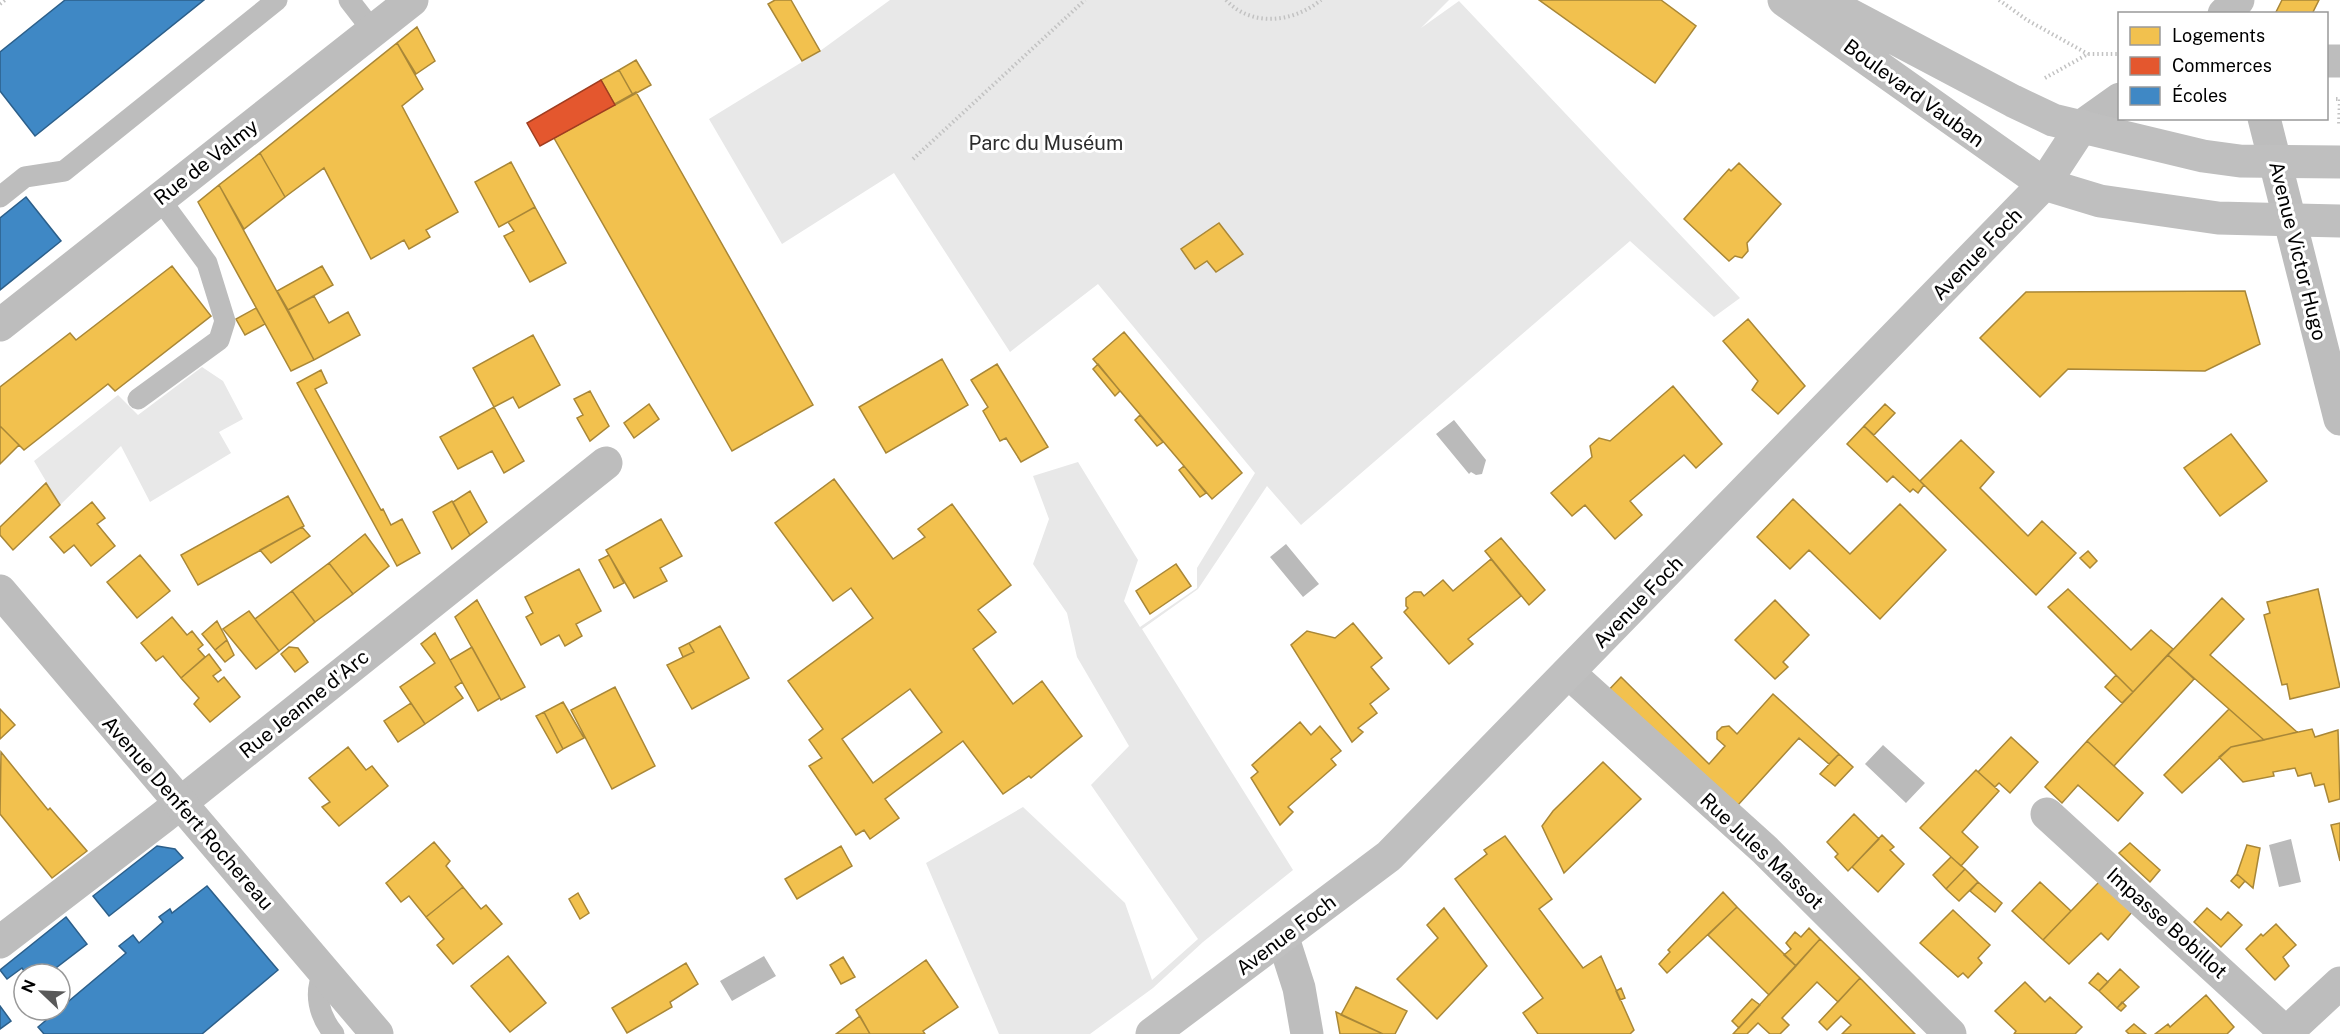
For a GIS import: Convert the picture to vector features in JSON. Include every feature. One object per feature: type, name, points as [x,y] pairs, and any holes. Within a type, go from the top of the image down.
[{"type":"main road","name":"Boulevard Vauban","points":[[1784,0],[2044,184],[2100,201],[2218,218],[2340,221]]},
{"type":"main road","name":"Boulevard Vauban","points":[[1822,0],[2053,120],[2203,156],[2275,162],[2340,162]]},
{"type":"main road","name":"Avenue Foch","points":[[1152,1034],[1283,938],[1389,856],[2044,184],[2082,126]]},
{"type":"street","name":"Rue de Valmy","points":[[0,325],[412,0]]},
{"type":"street","points":[[2226,12],[2238,0]]},
{"type":"street","points":[[2082,126],[2118,100]]},
{"type":"street","name":"Avenue Victor Hugo","points":[[2264,120],[2340,419]]},
{"type":"street","name":"Rue Jeanne d'Arc","points":[[0,942],[179,804],[606,463]]},
{"type":"street","name":"Avenue Denfert Rochereau","points":[[0,591],[377,1034]]},
{"type":"street","name":"Rue Jules Massot","points":[[1569,673],[1765,850],[1950,1034]]},
{"type":"street","name":"Impasse Bobillot","points":[[2047,814],[2286,1033]]},
{"type":"street","points":[[1283,938],[1299,988],[1307,1034]]},
{"type":"street","points":[[2286,1033],[2340,983]]},
{"type":"lane","points":[[0,197],[25,177],[64,171],[277,0]]},
{"type":"lane","points":[[349,0],[373,30]]},
{"type":"lane","points":[[138,399],[219,340],[225,321],[207,263],[159,198]]},
{"type":"lane","points":[[324,972],[318,984],[318,1004],[327,1025],[334,1034]]},
{"type":"path","points":[[0,4],[5,0]]},
{"type":"path","points":[[913,159],[1084,0]]},
{"type":"path","points":[[1226,0],[1232,7],[1251,16],[1276,20],[1296,16],[1321,0]]},
{"type":"path","points":[[1999,0],[2088,54]]},
{"type":"path","points":[[2040,80],[2088,54],[2118,54]]},
{"type":"path","points":[[2339,129],[2340,99]]},
{"type":"green space","name":"Parc du Muséum","points":[[890,0],[1449,0],[1421,28],[1459,1],[1740,298],[1714,317],[1630,241],[1301,525],[1267,486],[1198,589],[1142,629],[1293,870],[1203,942],[1153,988],[1090,1034],[999,1034],[926,863],[1023,807],[1125,903],[1152,980],[1198,939],[1091,785],[1129,746],[1077,657],[1067,613],[1033,564],[1049,519],[1033,476],[1078,462],[1138,560],[1124,601],[1140,627],[1197,588],[1197,568],[1255,473],[1098,284],[1010,352],[894,173],[782,244],[709,119],[820,51]]},
{"type":"green space","points":[[202,367],[223,381],[243,419],[219,432],[231,453],[150,502],[121,446],[60,505],[34,461],[118,395],[138,415]]},
{"type":"shaded area","points":[[1454,420],[1486,460],[1482,474],[1476,475],[1471,472],[1469,474],[1436,434]]},
{"type":"shaded area","points":[[1286,544],[1319,584],[1303,597],[1270,557]]},
{"type":"shaded area","points":[[1883,745],[1925,783],[1906,803],[1865,764]]},
{"type":"shaded area","points":[[2291,839],[2301,882],[2279,887],[2269,845]]},
{"type":"shaded area","points":[[764,956],[776,976],[732,1001],[720,981]]},
{"type":"building: Logements","points":[[775,0],[791,0],[820,51],[802,61],[768,4]]},
{"type":"building: Logements","points":[[1539,0],[1661,0],[1696,26],[1655,83]]},
{"type":"building: Logements","points":[[2282,0],[2319,0],[2313,12],[2276,12]]},
{"type":"building: Logements","points":[[417,27],[435,61],[416,74],[397,43]]},
{"type":"building: Logements","points":[[397,43],[423,89],[402,106],[458,212],[426,230],[430,237],[409,249],[404,240],[371,259],[324,168],[285,197],[260,153]]},
{"type":"building: Logements","points":[[636,60],[651,85],[633,95],[619,70]]},
{"type":"building: Logements","points":[[619,70],[633,95],[615,105],[601,80]]},
{"type":"building: Logements","points":[[636,92],[813,405],[732,451],[554,138]]},
{"type":"building: Logements","points":[[260,153],[285,197],[244,229],[219,185]]},
{"type":"building: Logements","points":[[511,162],[535,207],[499,227],[475,182]]},
{"type":"building: Logements","points":[[1739,163],[1781,204],[1747,243],[1748,251],[1742,258],[1735,256],[1729,261],[1684,219],[1729,169],[1731,171]]},
{"type":"building: Logements","points":[[219,185],[314,360],[291,371],[198,202]]},
{"type":"building: Logements","points":[[535,207],[566,263],[530,282],[504,236],[514,231],[508,222]]},
{"type":"building: Logements","points":[[1219,223],[1243,254],[1216,272],[1207,261],[1195,269],[1181,249]]},
{"type":"building: Logements","points":[[172,266],[211,316],[115,391],[108,384],[24,450],[0,426],[0,387],[70,333],[76,340]]},
{"type":"building: Logements","points":[[322,266],[333,285],[288,310],[277,291]]},
{"type":"building: Logements","points":[[2245,291],[2260,344],[2205,371],[2068,369],[2040,397],[1980,338],[2026,292]]},
{"type":"building: Logements","points":[[314,296],[329,323],[348,312],[360,335],[314,360],[288,310]]},
{"type":"building: Logements","points":[[256,308],[265,324],[245,335],[236,319]]},
{"type":"building: Logements","points":[[1748,319],[1805,386],[1778,414],[1752,390],[1758,381],[1723,341]]},
{"type":"building: Logements","points":[[1124,332],[1242,473],[1212,499],[1093,359]]},
{"type":"building: Logements","points":[[533,335],[560,385],[519,408],[513,397],[494,407],[473,368]]},
{"type":"building: Logements","points":[[942,359],[968,405],[886,453],[859,407]]},
{"type":"building: Logements","points":[[997,364],[1048,447],[1021,462],[1006,438],[1000,441],[983,411],[988,407],[971,380]]},
{"type":"building: Logements","points":[[1098,364],[1120,391],[1115,396],[1093,369]]},
{"type":"building: Logements","points":[[321,370],[327,383],[315,389],[381,510],[383,509],[391,525],[402,519],[420,553],[397,566],[297,383]]},
{"type":"building: Logements","points":[[1673,386],[1722,444],[1696,468],[1684,455],[1630,501],[1642,515],[1615,539],[1585,505],[1572,516],[1551,493],[1592,457],[1590,446],[1599,438],[1610,441]]},
{"type":"building: Logements","points":[[590,391],[609,426],[590,441],[577,418],[583,415],[574,399]]},
{"type":"building: Logements","points":[[649,404],[659,419],[634,438],[624,423]]},
{"type":"building: Logements","points":[[1885,404],[1895,413],[1874,435],[1864,426]]},
{"type":"building: Logements","points":[[494,407],[524,461],[504,473],[492,451],[458,469],[440,437]]},
{"type":"building: Logements","points":[[1140,415],[1163,442],[1157,446],[1135,420]]},
{"type":"building: Logements","points":[[0,426],[19,445],[0,464]]},
{"type":"building: Logements","points":[[1864,426],[1924,485],[1918,493],[1913,489],[1910,492],[1893,476],[1887,482],[1847,444]]},
{"type":"building: Logements","points":[[2231,434],[2267,481],[2220,516],[2184,468]]},
{"type":"building: Logements","points":[[1961,440],[1994,472],[1980,488],[2028,536],[2042,521],[2076,553],[2036,595],[1920,481]]},
{"type":"building: Logements","points":[[1184,466],[1206,493],[1200,497],[1179,470]]},
{"type":"building: Logements","points":[[834,479],[893,559],[925,537],[918,529],[952,504],[1011,585],[978,610],[996,632],[973,649],[1013,704],[1042,681],[1082,736],[1031,778],[1029,776],[1003,794],[963,741],[885,799],[899,818],[870,839],[864,830],[856,835],[809,766],[822,758],[809,740],[823,729],[788,681],[873,618],[851,588],[833,601],[775,523]],"holes":[[[910,689],[942,732],[873,783],[842,739]]]},
{"type":"building: Logements","points":[[46,483],[60,505],[13,550],[0,535],[0,527]]},
{"type":"building: Logements","points":[[470,491],[487,522],[470,535],[453,502]]},
{"type":"building: Logements","points":[[288,496],[304,526],[198,585],[181,555]]},
{"type":"building: Logements","points":[[1793,499],[1850,554],[1900,504],[1946,550],[1880,619],[1809,550],[1790,569],[1757,537]]},
{"type":"building: Logements","points":[[452,501],[470,535],[452,549],[433,512]]},
{"type":"building: Logements","points":[[92,502],[105,518],[97,524],[115,546],[91,566],[74,545],[64,553],[50,537]]},
{"type":"building: Logements","points":[[661,519],[682,556],[660,568],[667,581],[634,598],[606,550]]},
{"type":"building: Logements","points":[[302,527],[310,536],[271,563],[260,550]]},
{"type":"building: Logements","points":[[365,534],[389,566],[353,594],[329,563]]},
{"type":"building: Logements","points":[[1501,538],[1545,590],[1529,605],[1485,551]]},
{"type":"building: Logements","points":[[2088,551],[2097,561],[2090,568],[2080,558]]},
{"type":"building: Logements","points":[[140,555],[170,591],[137,618],[107,582]]},
{"type":"building: Logements","points":[[609,555],[624,583],[614,588],[599,560]]},
{"type":"building: Logements","points":[[1491,559],[1521,596],[1468,639],[1473,644],[1449,664],[1404,612],[1408,608],[1406,598],[1414,592],[1421,592],[1424,596],[1443,580],[1453,591]]},
{"type":"building: Logements","points":[[329,563],[353,594],[315,622],[292,591]]},
{"type":"building: Logements","points":[[1176,564],[1191,586],[1150,614],[1136,591]]},
{"type":"building: Logements","points":[[579,569],[601,611],[576,624],[582,636],[565,646],[559,635],[541,645],[526,617],[533,613],[525,597]]},
{"type":"building: Logements","points":[[2068,589],[2131,650],[2151,630],[2173,649],[2133,692],[2048,607]]},
{"type":"building: Logements","points":[[2318,589],[2340,687],[2290,699],[2287,684],[2282,685],[2264,615],[2270,613],[2267,602]]},
{"type":"building: Logements","points":[[292,591],[315,622],[279,651],[255,619]]},
{"type":"building: Logements","points":[[2222,598],[2244,619],[2210,655],[2297,732],[2264,740],[2168,655]]},
{"type":"building: Logements","points":[[477,600],[525,687],[501,700],[455,617]]},
{"type":"building: Logements","points":[[1775,600],[1809,635],[1783,662],[1788,667],[1775,679],[1735,640]]},
{"type":"building: Logements","points":[[249,611],[279,651],[256,669],[223,629]]},
{"type":"building: Logements","points":[[172,617],[187,635],[192,631],[203,645],[198,649],[205,657],[181,678],[163,656],[156,661],[141,643]]},
{"type":"building: Logements","points":[[217,621],[227,640],[215,650],[202,634]]},
{"type":"building: Logements","points":[[1353,623],[1382,658],[1371,667],[1389,689],[1370,704],[1377,713],[1358,728],[1363,732],[1352,742],[1291,645],[1307,631],[1335,638]]},
{"type":"building: Logements","points":[[720,626],[749,678],[692,709],[667,665],[694,652],[689,643]]},
{"type":"building: Logements","points":[[435,633],[462,682],[455,687],[463,698],[425,724],[400,687],[435,663],[421,644]]},
{"type":"building: Logements","points":[[227,640],[234,655],[225,662],[215,650]]},
{"type":"building: Logements","points":[[689,643],[694,652],[683,657],[679,648]]},
{"type":"building: Logements","points":[[289,647],[298,648],[308,662],[295,672],[281,654]]},
{"type":"building: Logements","points":[[472,647],[500,698],[478,711],[450,660]]},
{"type":"building: Logements","points":[[209,654],[221,670],[213,676],[218,682],[224,677],[240,697],[210,722],[194,704],[199,698],[181,678]]},
{"type":"building: Logements","points":[[2168,655],[2194,679],[2114,766],[2087,741]]},
{"type":"building: Logements","points":[[2116,675],[2133,692],[2122,703],[2105,687]]},
{"type":"building: Logements","points":[[1621,677],[1709,764],[1725,746],[1717,739],[1717,732],[1722,727],[1729,726],[1737,734],[1773,694],[1839,754],[1829,764],[1799,738],[1728,816],[1604,695]]},
{"type":"building: Logements","points":[[615,687],[655,766],[612,789],[571,710]]},
{"type":"building: Logements","points":[[563,702],[584,738],[563,749],[544,712]]},
{"type":"building: Logements","points":[[411,703],[425,724],[398,742],[384,721]]},
{"type":"building: Logements","points":[[0,709],[15,725],[0,739]]},
{"type":"building: Logements","points":[[2229,709],[2264,740],[2231,747],[2182,793],[2164,775]]},
{"type":"building: Logements","points":[[544,712],[563,749],[557,753],[536,716]]},
{"type":"building: Logements","points":[[1300,722],[1311,735],[1320,726],[1341,751],[1331,759],[1336,765],[1288,807],[1293,812],[1280,825],[1251,778],[1258,772],[1252,765]]},
{"type":"building: Logements","points":[[2312,729],[2315,737],[2338,730],[2340,799],[2329,802],[2324,784],[2315,786],[2311,773],[2298,776],[2295,768],[2273,772],[2274,776],[2243,782],[2219,757],[2231,747]]},
{"type":"building: Logements","points":[[2011,737],[2038,762],[2010,793],[1999,783],[1995,787],[1978,772]]},
{"type":"building: Logements","points":[[2087,741],[2143,793],[2118,821],[2078,785],[2062,803],[2045,787]]},
{"type":"building: Logements","points":[[348,747],[366,770],[372,766],[388,786],[339,826],[322,807],[330,802],[309,778]]},
{"type":"building: Logements","points":[[1,752],[48,810],[50,808],[87,851],[52,878],[0,814]]},
{"type":"building: Logements","points":[[1839,754],[1853,767],[1835,786],[1820,774]]},
{"type":"building: Logements","points":[[1603,762],[1641,799],[1564,873],[1542,826],[1553,811]]},
{"type":"building: Logements","points":[[1976,770],[1999,791],[1962,832],[1978,847],[1961,866],[1920,828]]},
{"type":"building: Logements","points":[[1854,814],[1879,839],[1848,871],[1835,857],[1838,854],[1827,842]]},
{"type":"building: Logements","points":[[2340,823],[2340,861],[2331,825]]},
{"type":"building: Logements","points":[[1882,835],[1894,847],[1890,850],[1904,864],[1878,892],[1852,867]]},
{"type":"building: Logements","points":[[1505,836],[1552,899],[1539,909],[1583,968],[1601,956],[1634,1030],[1630,1034],[1538,1034],[1523,1013],[1543,998],[1455,879],[1487,854],[1484,850]]},
{"type":"building: Logements","points":[[434,842],[450,861],[446,866],[463,887],[426,917],[409,896],[401,902],[386,883]]},
{"type":"building: Logements","points":[[2130,843],[2160,870],[2150,882],[2119,853]]},
{"type":"building: Logements","points":[[2247,845],[2260,848],[2253,888],[2237,874]]},
{"type":"building: Logements","points":[[841,846],[852,866],[797,899],[785,879]]},
{"type":"building: Logements","points":[[1951,857],[1965,869],[1946,889],[1933,875]]},
{"type":"building: Logements","points":[[1965,869],[1978,882],[1959,901],[1946,889]]},
{"type":"building: Logements","points":[[2237,874],[2245,881],[2239,888],[2231,881]]},
{"type":"building: Logements","points":[[1978,882],[2002,903],[1995,912],[1970,891]]},
{"type":"building: Logements","points":[[2040,882],[2071,911],[2043,940],[2012,911]]},
{"type":"building: Logements","points":[[2099,882],[2132,912],[2108,940],[2101,933],[2069,964],[2043,940]]},
{"type":"building: Logements","points":[[463,887],[481,909],[486,905],[502,924],[453,964],[437,945],[444,939],[426,917]]},
{"type":"building: Logements","points":[[1723,892],[1737,907],[1667,973],[1659,964],[1670,952],[1668,950]]},
{"type":"building: Logements","points":[[578,893],[589,913],[580,919],[569,899]]},
{"type":"building: Logements","points":[[1737,907],[1796,966],[1769,995],[1708,935]]},
{"type":"building: Logements","points":[[1444,908],[1487,966],[1437,1019],[1397,979],[1438,938],[1427,925]]},
{"type":"building: Logements","points":[[2207,908],[2221,920],[2228,912],[2242,925],[2221,947],[2194,922]]},
{"type":"building: Logements","points":[[1953,910],[1990,945],[1978,958],[1982,963],[1968,978],[1963,973],[1958,977],[1920,943]]},
{"type":"building: Logements","points":[[2276,924],[2296,945],[2283,957],[2289,966],[2275,980],[2246,949],[2261,934],[2263,936]]},
{"type":"building: Logements","points":[[1809,928],[1820,939],[1796,966],[1784,955],[1791,949],[1786,943],[1795,932],[1801,937]]},
{"type":"building: Logements","points":[[1820,939],[1860,978],[1838,1002],[1817,982],[1782,1018],[1789,1025],[1780,1034],[1770,1034],[1758,1023],[1747,1034],[1733,1034]]},
{"type":"building: Logements","points":[[508,956],[546,1003],[510,1032],[471,986]]},
{"type":"building: Logements","points":[[843,957],[855,977],[841,984],[830,965]]},
{"type":"building: Logements","points":[[926,960],[958,1007],[923,1031],[925,1034],[870,1034],[856,1010]]},
{"type":"building: Logements","points":[[686,963],[698,984],[670,1002],[672,1007],[627,1033],[612,1008]]},
{"type":"building: Logements","points":[[2120,969],[2139,987],[2117,1008],[2099,991]]},
{"type":"building: Logements","points":[[2098,973],[2108,982],[2099,991],[2089,983]]},
{"type":"building: Logements","points":[[1860,978],[1915,1034],[1842,1034],[1851,1025],[1841,1016],[1827,1030],[1819,1022]]},
{"type":"building: Logements","points":[[2025,982],[2045,1002],[2050,997],[2082,1027],[2075,1034],[2014,1034],[2016,1031],[1995,1011]]},
{"type":"building: Logements","points":[[1356,987],[1407,1011],[1395,1034],[1383,1034],[1341,1015]]},
{"type":"building: Logements","points":[[1621,988],[1625,998],[1620,1000],[1616,991]]},
{"type":"building: Logements","points":[[2206,995],[2234,1027],[2227,1034],[2155,1034],[2168,1024],[2170,1027]]},
{"type":"building: Logements","points":[[1752,999],[1760,1005],[1739,1028],[1732,1021]]},
{"type":"building: Logements","points":[[2122,1002],[2126,1006],[2121,1011],[2117,1008]]},
{"type":"building: Logements","points":[[1336,1012],[1381,1033],[1381,1034],[1340,1034]]},
{"type":"building: Logements","points":[[860,1016],[870,1034],[836,1034]]},
{"type":"building: Logements","points":[[2134,1024],[2146,1034],[2129,1034],[2126,1031]]},
{"type":"building: Commerces","points":[[601,80],[615,105],[540,146],[527,123]]},
{"type":"building: Écoles","points":[[65,0],[204,0],[35,136],[0,91],[0,52]]},
{"type":"building: Écoles","points":[[26,197],[61,241],[0,290],[0,218]]},
{"type":"building: Écoles","points":[[157,846],[175,849],[183,858],[109,916],[93,896]]},
{"type":"building: Écoles","points":[[207,886],[278,970],[202,1034],[44,1034],[38,1027],[44,1022],[72,1022],[72,998],[126,953],[119,946],[133,935],[139,943],[163,922],[159,917],[170,909],[172,913]]},
{"type":"building: Écoles","points":[[66,917],[87,944],[64,962],[12,962],[12,975],[7,979],[0,970]]},
{"type":"building: Écoles","points":[[0,1006],[11,1021],[0,1029]]}]
